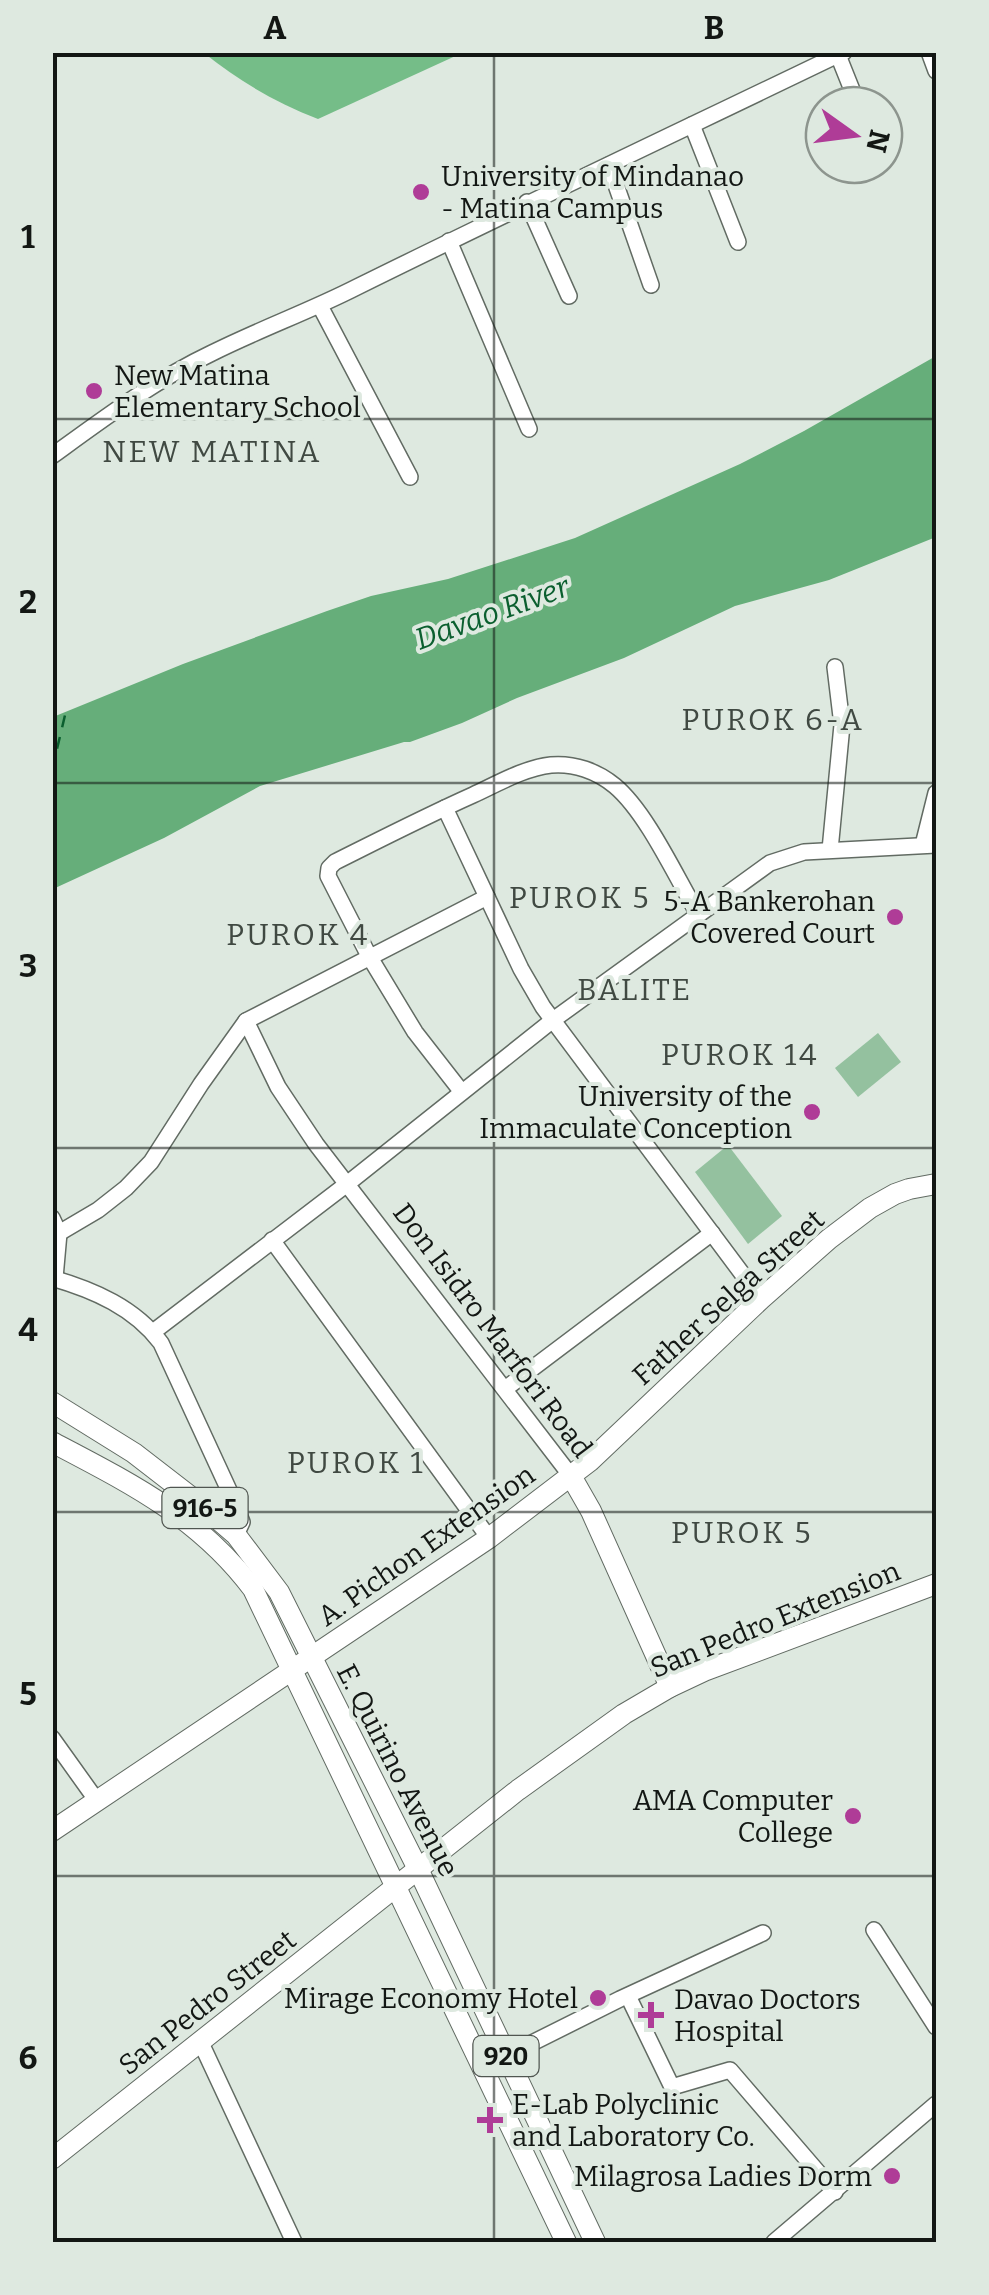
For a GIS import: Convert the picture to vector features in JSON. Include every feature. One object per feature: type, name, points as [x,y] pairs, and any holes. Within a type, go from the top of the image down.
[{"type":"main road","name":"Father Selga Street","points":[[571,1476],[829,1239],[870,1208],[909,1188],[936,1184]]},
{"type":"main road","name":"E. Quirino Avenue","points":[[52,1402],[171,1480],[236,1535],[279,1592],[418,1869],[595,2242]]},
{"type":"main road","name":"E. Quirino Avenue","points":[[52,1442],[156,1498],[187,1520],[218,1548],[253,1589],[566,2242]]},
{"type":"main road","name":"A. Pichon Extension","points":[[52,1831],[488,1538],[571,1476]]},
{"type":"main road","name":"Don Isidro Marfori Road","points":[[571,1476],[670,1687]]},
{"type":"main road","name":"San Pedro Extension","points":[[395,1887],[518,1790],[624,1714],[670,1687],[936,1584]]},
{"type":"main road","name":"San Pedro Street","points":[[52,2159],[395,1887]]},
{"type":"street","points":[[929,52],[936,71]]},
{"type":"street","points":[[52,456],[172,374],[210,353],[320,306],[527,202],[841,54],[851,85]]},
{"type":"street","points":[[692,125],[738,242]]},
{"type":"street","points":[[609,165],[651,285]]},
{"type":"street","points":[[527,202],[569,296]]},
{"type":"street","points":[[449,242],[529,429]]},
{"type":"street","points":[[320,306],[410,477]]},
{"type":"street","points":[[830,850],[842,725],[835,667]]},
{"type":"street","points":[[462,1091],[416,1032],[369,956],[328,876],[335,862],[531,770],[552,765],[575,766],[595,772],[614,786],[642,818],[698,914]]},
{"type":"street","points":[[153,1332],[553,1020],[770,862],[804,852],[930,845],[936,793]]},
{"type":"street","points":[[445,808],[528,983],[762,1299]]},
{"type":"street","points":[[236,1535],[242,1522],[168,1356],[153,1332],[134,1314],[54,1278],[56,1225],[98,1210],[151,1162],[246,1021],[487,897]]},
{"type":"street","name":"Don Isidro Marfori Road","points":[[246,1021],[278,1088],[316,1144],[571,1476]]},
{"type":"street","points":[[505,1389],[712,1233]]},
{"type":"street","points":[[272,1240],[488,1538]]},
{"type":"street","points":[[52,1738],[97,1801]]},
{"type":"street","points":[[874,1930],[936,2027]]},
{"type":"street","points":[[506,2056],[763,1933]]},
{"type":"street","points":[[624,1998],[672,2087],[730,2070],[834,2192]]},
{"type":"street","points":[[201,2043],[294,2242]]},
{"type":"street","points":[[774,2242],[936,2104]]},
{"type":"shaded area","points":[[204,53],[462,53],[318,119],[258,90]]},
{"type":"shaded area","points":[[878,1033],[901,1062],[858,1097],[835,1068]]},
{"type":"shaded area","points":[[728,1145],[782,1216],[748,1244],[695,1172]]},
{"type":"water","name":"Davao River","points":[[936,356],[936,537],[829,580],[735,606],[624,658],[462,723],[260,786],[164,838],[53,889],[53,717],[327,611],[371,596],[448,579],[575,538],[740,464]]},
{"type":"ferry route","points":[[52,770],[66,711]]},
{"type":"place","name":"University of Mindanao - Matina Campus","points":[[421,192]]},
{"type":"place","name":"New Matina Elementary School","points":[[94,391]]},
{"type":"place","name":"5-A Bankerohan Covered Court","points":[[895,917]]},
{"type":"place","name":"University of the Immaculate Conception","points":[[812,1112]]},
{"type":"place","name":"AMA Computer College","points":[[853,1816]]},
{"type":"place","name":"Mirage Economy Hotel","points":[[598,1998]]},
{"type":"place","name":"Davao Doctors Hospital","points":[[651,2015]]},
{"type":"place","name":"E-Lab Polyclinic and Laboratory Co.","points":[[490,2120]]},
{"type":"place","name":"Milagrosa Ladies Dorm","points":[[892,2176]]},
{"type":"district","name":"NEW MATINA","points":[[212,452]]},
{"type":"district","name":"PUROK 6-A","points":[[773,720]]},
{"type":"district","name":"PUROK 5","points":[[580,898]]},
{"type":"district","name":"PUROK 4","points":[[298,935]]},
{"type":"district","name":"BALITE","points":[[635,990]]},
{"type":"district","name":"PUROK 14","points":[[740,1055]]},
{"type":"district","name":"PUROK 1","points":[[356,1463]]},
{"type":"district","name":"PUROK 5","points":[[742,1533]]}]
